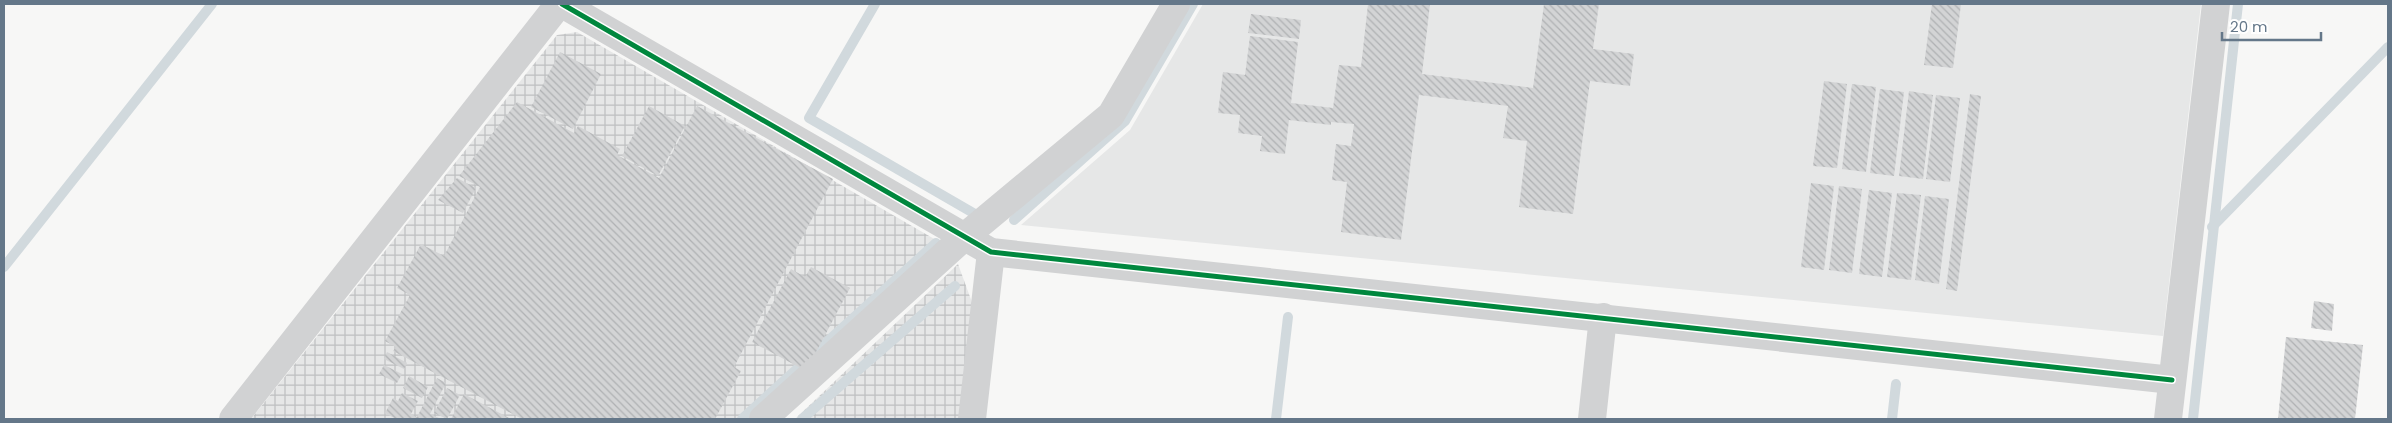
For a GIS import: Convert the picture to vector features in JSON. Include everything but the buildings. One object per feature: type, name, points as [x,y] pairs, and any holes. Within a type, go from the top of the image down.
[{"type":"street","points":[[233,419],[560,4],[963,238],[991,252],[2172,380]]},
{"type":"street","points":[[763,419],[963,238],[1110,115],[1176,4]]},
{"type":"street","points":[[2168,419],[2216,4]]},
{"type":"street","points":[[972,419],[991,252]]},
{"type":"street","points":[[1592,419],[1603,317]]},
{"type":"shaded area","points":[[1203,4],[2201,4],[2163,336],[1021,225],[1130,130]]},
{"type":"shaded area","points":[[577,32],[943,244],[751,419],[251,419],[557,35]]},
{"type":"shaded area","points":[[958,264],[973,305],[961,419],[795,419]]},
{"type":"waterway","points":[[4,267],[212,4]]},
{"type":"waterway","points":[[875,4],[809,118],[975,214]]},
{"type":"waterway","points":[[1014,220],[1125,121],[1193,4]]},
{"type":"waterway","points":[[2193,419],[2238,4]]},
{"type":"waterway","points":[[2212,227],[2388,47]]},
{"type":"waterway","points":[[742,419],[936,243]]},
{"type":"waterway","points":[[802,419],[955,286]]},
{"type":"waterway","points":[[1276,419],[1288,317]]},
{"type":"waterway","points":[[1892,419],[1896,384]]},
{"type":"cycle path","points":[[562,4],[991,252],[2172,380]]}]
